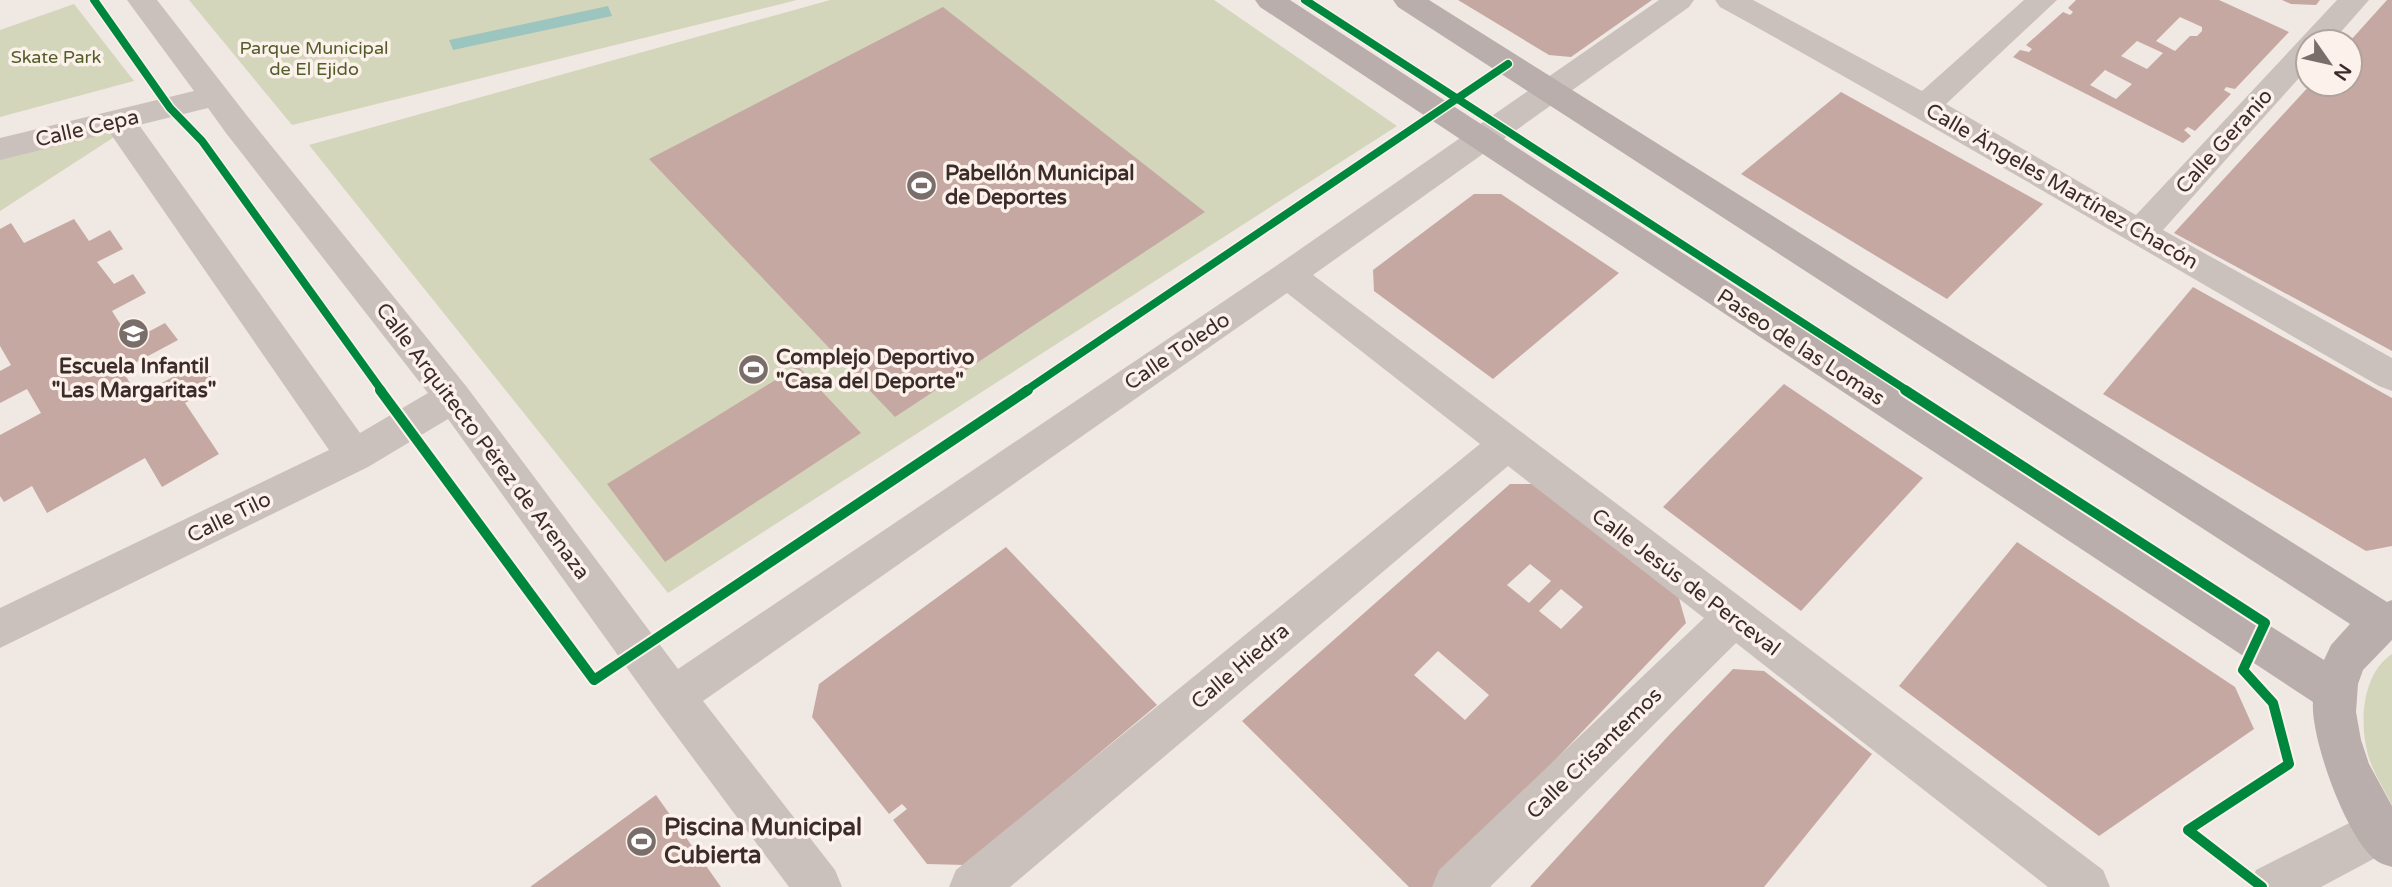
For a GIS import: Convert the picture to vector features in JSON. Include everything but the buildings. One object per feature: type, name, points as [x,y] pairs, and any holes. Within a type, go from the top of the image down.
[{"type":"main road","name":"Paseo de las Lomas","points":[[1270,0],[2334,691]]},
{"type":"main road","points":[[1408,0],[2388,620],[2350,650],[2334,691],[2336,733],[2351,780],[2386,837]]},
{"type":"street","name":"Calle Arquitecto Pérez de Arenaza","points":[[142,0],[453,397],[673,697],[818,887]]},
{"type":"street","name":"Calle Toledo","points":[[673,697],[1288,275],[1679,0]]},
{"type":"street","name":"Calle Ängeles Martínez Chacón","points":[[1730,0],[1925,106],[2140,233],[2392,376]]},
{"type":"street","points":[[1925,106],[2042,0]]},
{"type":"street","points":[[2328,28],[2354,0]]},
{"type":"street","name":"Calle Geranio","points":[[2140,233],[2294,64]]},
{"type":"street","name":"Calle Cepa","points":[[0,149],[215,96]]},
{"type":"street","points":[[118,121],[354,456]]},
{"type":"street","name":"Calle Jesús de Perceval","points":[[1288,275],[1506,445],[2086,887]]},
{"type":"street","name":"Calle Tilo","points":[[0,629],[354,456],[453,397]]},
{"type":"street","name":"Calle Hiedra","points":[[973,887],[1506,445]]},
{"type":"street","name":"Calle Crisantemos","points":[[1456,887],[1732,618]]},
{"type":"street","points":[[2273,887],[2386,837]]},
{"type":"green space","name":"Parque Municipal de El Ejido","points":[[189,0],[797,0],[292,125]]},
{"type":"green space","name":"Complejo Deportivo \"Casa del Deporte\"","points":[[830,0],[1214,0],[1397,126],[668,593],[309,145]]},
{"type":"green space","name":"Skate Park","points":[[74,4],[134,81],[0,117],[0,30]]},
{"type":"green space","points":[[125,130],[0,211],[0,149]]},
{"type":"green space","points":[[2392,654],[2392,805],[2368,755],[2364,714],[2365,700],[2374,674]]},
{"type":"water","points":[[608,6],[612,16],[453,50],[449,40]]},
{"type":"cycle path","points":[[94,0],[170,108],[202,141],[405,424],[594,680],[1508,64]]},
{"type":"cycle path","points":[[1305,0],[2265,623],[2243,670],[2273,703],[2289,764],[2188,830],[2262,887]]},
{"type":"place","name":"Pabellón Municipal de Deportes","points":[[922,185]]},
{"type":"place","name":"Escuela Infantil \"Las Margaritas\"","points":[[134,334]]},
{"type":"place","name":"Complejo Deportivo \"Casa del Deporte\"","points":[[753,369]]},
{"type":"place","name":"Piscina Municipal Cubierta","points":[[641,841]]}]
